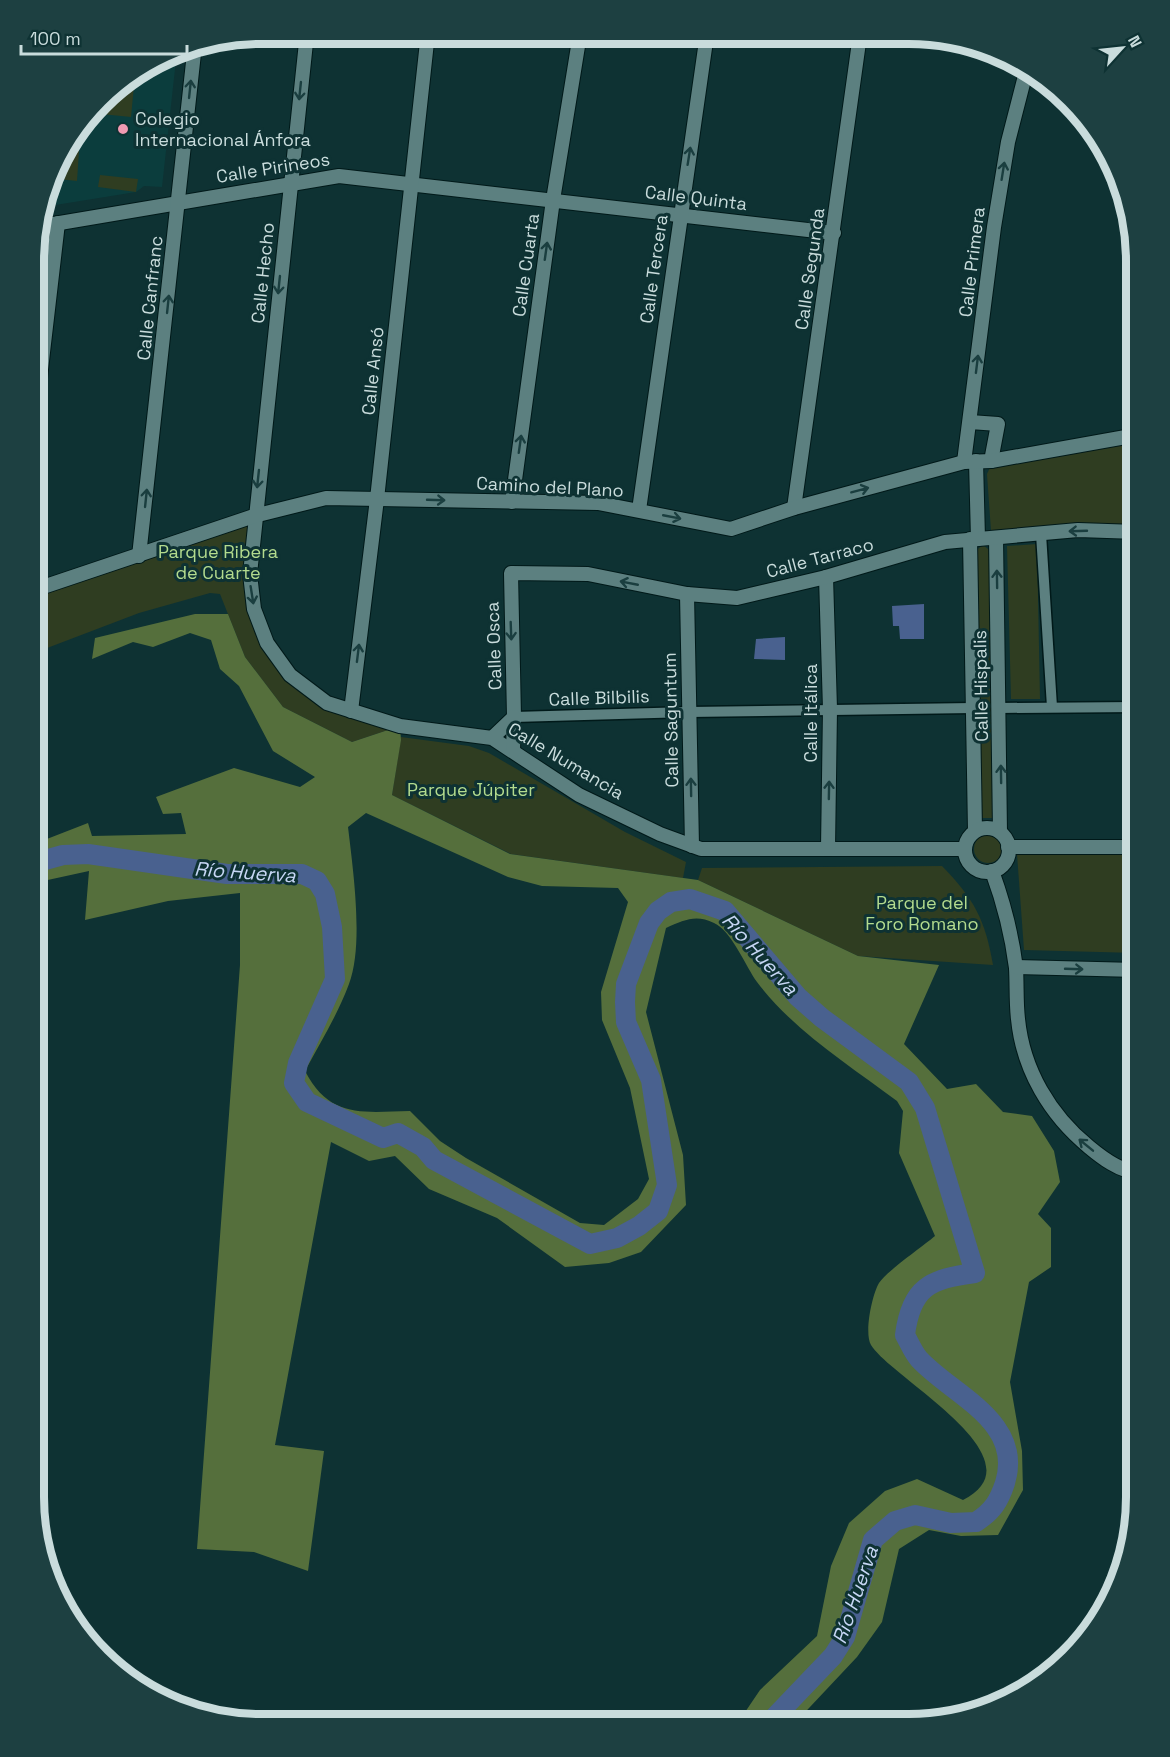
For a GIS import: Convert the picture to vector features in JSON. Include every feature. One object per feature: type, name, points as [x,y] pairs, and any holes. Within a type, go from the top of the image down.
[{"type":"street","name":"Calle Hecho","points":[[254,516],[306,44]]},
{"type":"street","name":"Calle Ansó","points":[[351,711],[377,499],[427,44]]},
{"type":"street","name":"Calle Cuarta","points":[[512,502],[553,200],[578,44]]},
{"type":"street","name":"Calle Tercera","points":[[639,510],[680,214],[706,44]]},
{"type":"street","name":"Calle Segunda","points":[[794,508],[859,44]]},
{"type":"street","name":"Calle Canfranc","points":[[138,556],[194,54]]},
{"type":"street","name":"Calle Primera","points":[[970,462],[970,422],[994,227],[1008,142],[1025,77]]},
{"type":"street","name":"Calle Pirineos","points":[[46,226],[179,201],[339,176],[553,200]]},
{"type":"street","name":"Calle Quinta","points":[[553,200],[834,233]]},
{"type":"street","points":[[44,344],[58,224]]},
{"type":"street","points":[[970,422],[998,424],[991,461]]},
{"type":"street","name":"Camino del Plano","points":[[44,587],[254,516],[326,498],[598,503],[731,529],[794,508],[970,462],[991,461],[1126,437]]},
{"type":"street","name":"Calle Hispalis","points":[[970,462],[974,539],[975,831]]},
{"type":"street","name":"Calle Numancia","points":[[254,516],[250,585],[254,609],[267,643],[290,675],[327,702],[400,726],[492,738],[579,795],[660,834],[701,849],[965,849]]},
{"type":"street","name":"Calle Tarraco","points":[[511,573],[588,574],[687,594],[737,598],[826,577],[945,542],[1078,530],[1126,532]]},
{"type":"street","points":[[1041,534],[1052,707]]},
{"type":"street","name":"Calle Hispalis","points":[[996,538],[1000,832]]},
{"type":"street","name":"Calle Osca","points":[[511,573],[513,752]]},
{"type":"street","name":"Calle Itálica","points":[[826,577],[830,709],[828,849]]},
{"type":"street","name":"Calle Saguntum","points":[[687,594],[692,846]]},
{"type":"street","points":[[999,708],[1126,707]]},
{"type":"street","name":"Calle Bilbilis","points":[[514,717],[688,711],[973,708]]},
{"type":"street","points":[[492,738],[514,717]]},
{"type":"street","points":[[988,828],[1000,832],[1008,847],[1006,859],[992,870],[979,870],[973,866],[966,855],[966,842],[975,831],[988,828]]},
{"type":"street","points":[[1008,847],[1126,847]]},
{"type":"street","points":[[992,870],[1016,967],[1018,1020],[1025,1057],[1044,1099],[1072,1133],[1103,1158],[1126,1170]]},
{"type":"street","points":[[1016,967],[1126,970]]},
{"type":"shaded area","name":"Colegio Internacional Ánfora","points":[[176,60],[162,187],[144,186],[136,192],[51,206],[66,164],[97,117],[128,88]]},
{"type":"green space","points":[[134,84],[131,117],[100,114]]},
{"type":"green space","points":[[74,150],[79,151],[77,181],[59,179]]},
{"type":"green space","points":[[100,175],[138,179],[136,192],[98,187]]},
{"type":"green space","points":[[1126,438],[1126,525],[991,531],[987,474],[992,463]]},
{"type":"green space","name":"Parque Ribera de Cuarte","points":[[254,516],[252,537],[259,627],[309,691],[400,726],[352,742],[283,707],[245,657],[220,594],[210,593],[139,613],[44,649],[44,587]]},
{"type":"green space","points":[[1037,544],[1040,699],[1011,699],[1007,546]]},
{"type":"green space","points":[[983,545],[993,553],[996,813],[993,818],[981,818],[974,552]]},
{"type":"green space","points":[[195,614],[228,614],[245,657],[283,707],[352,742],[400,726],[401,740],[392,795],[510,854],[698,880],[858,956],[939,965],[904,1044],[947,1089],[976,1084],[1003,1112],[1032,1116],[1054,1151],[1060,1182],[1038,1214],[1051,1228],[1051,1267],[1029,1282],[1010,1382],[1022,1451],[1023,1490],[998,1535],[961,1536],[929,1530],[899,1549],[882,1622],[857,1657],[803,1714],[744,1714],[760,1690],[817,1636],[831,1566],[849,1523],[885,1491],[917,1479],[963,1500],[983,1483],[986,1463],[975,1442],[955,1420],[884,1359],[871,1345],[869,1339],[870,1314],[879,1283],[935,1236],[899,1153],[903,1111],[897,1101],[805,1032],[757,982],[726,933],[708,920],[696,919],[666,928],[646,1012],[683,1155],[686,1205],[641,1252],[609,1263],[565,1267],[497,1218],[429,1189],[395,1156],[369,1161],[331,1142],[275,1445],[324,1451],[308,1571],[254,1552],[197,1549],[240,965],[240,893],[168,901],[85,920],[89,871],[44,881],[44,840],[88,823],[92,836],[186,834],[181,813],[163,814],[156,797],[234,768],[300,787],[315,777],[273,751],[239,686],[220,669],[211,640],[190,633],[153,647],[133,642],[92,659],[95,638]],"holes":[[[366,813],[508,877],[542,886],[618,888],[628,902],[601,992],[602,1020],[630,1088],[649,1179],[638,1199],[604,1225],[580,1223],[466,1158],[440,1141],[410,1111],[363,1111],[337,1105],[325,1098],[305,1071],[340,1006],[353,968],[357,928],[348,827]]]},
{"type":"green space","name":"Parque Júpiter","points":[[401,737],[469,746],[489,753],[625,832],[686,862],[683,878],[511,854],[392,795]]},
{"type":"green space","points":[[988,835],[998,839],[1002,849],[998,859],[988,863],[978,859],[974,849],[978,839]]},
{"type":"green space","points":[[1017,854],[1126,855],[1126,953],[1024,950]]},
{"type":"green space","name":"Parque del Foro Romano","points":[[942,866],[970,900],[982,922],[993,965],[858,956],[698,880],[702,868]]},
{"type":"water","points":[[924,604],[924,639],[900,639],[899,626],[893,626],[892,606]]},
{"type":"water","points":[[785,637],[785,660],[754,659],[756,639]]},
{"type":"waterway","name":"Río Huerva","points":[[44,860],[63,855],[88,854],[227,874],[302,874],[317,881],[325,894],[332,927],[335,979],[298,1063],[294,1083],[307,1102],[383,1138],[398,1133],[423,1147],[434,1160],[590,1244],[617,1238],[639,1226],[658,1211],[667,1185],[651,1080],[626,1022],[625,1002],[626,984],[649,923],[658,911],[671,902],[690,899],[725,911],[798,997],[822,1018],[909,1082],[925,1108],[975,1273],[946,1278],[925,1288],[912,1306],[905,1335],[919,1359],[981,1411],[995,1426],[1004,1443],[1008,1461],[1005,1483],[995,1505],[976,1522],[951,1523],[915,1515],[895,1521],[873,1540],[845,1637],[833,1656],[778,1714]]},
{"type":"place","name":"Colegio Internacional Ánfora","points":[[123,129]]}]
